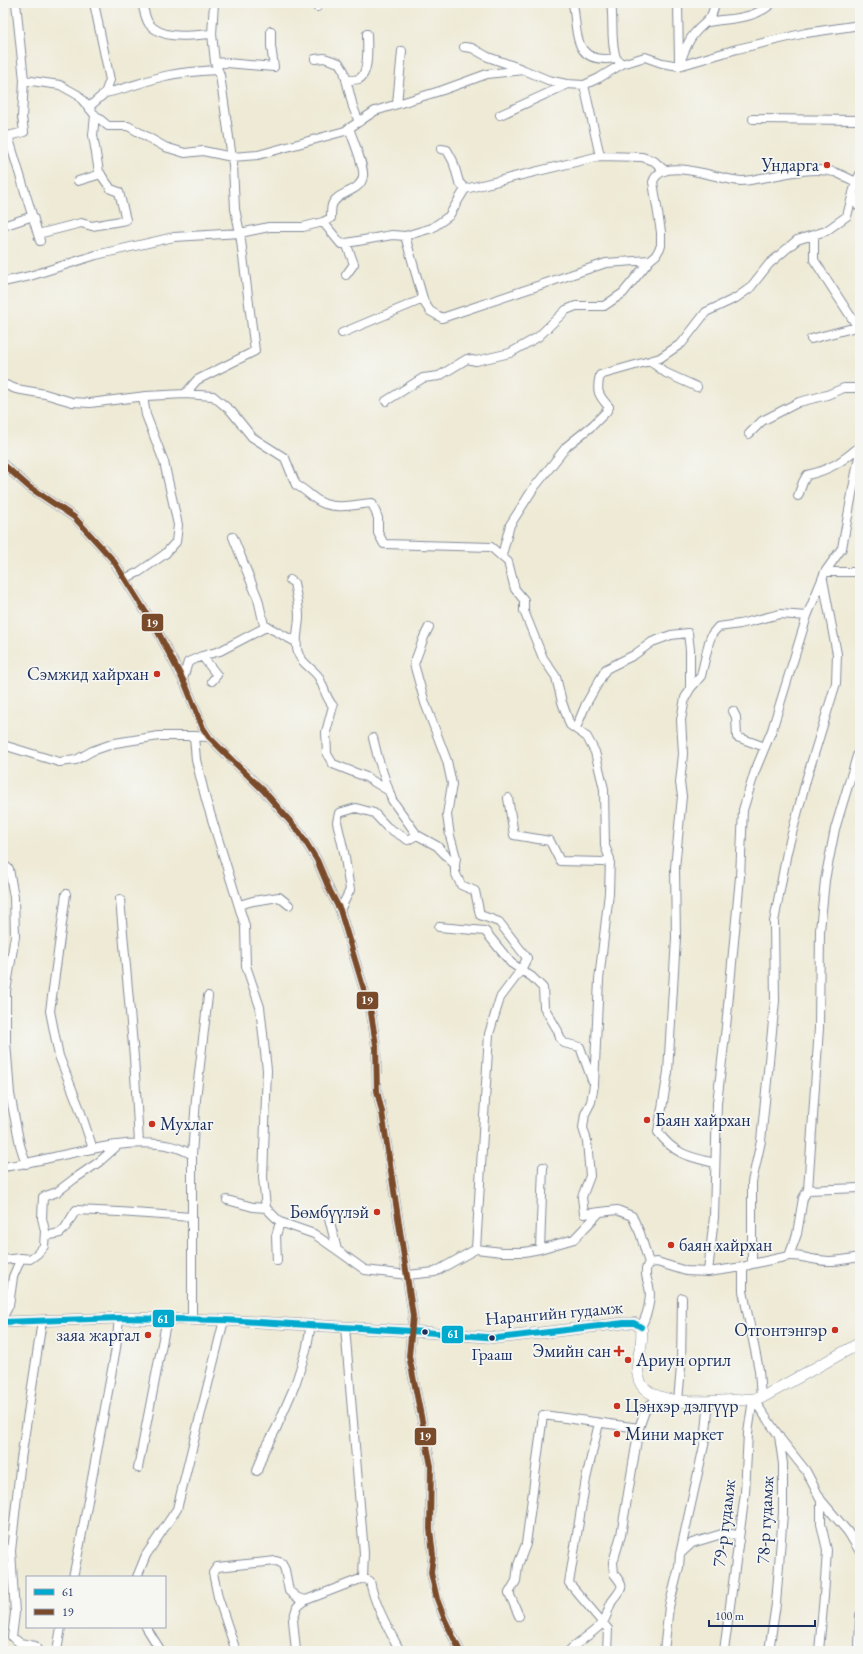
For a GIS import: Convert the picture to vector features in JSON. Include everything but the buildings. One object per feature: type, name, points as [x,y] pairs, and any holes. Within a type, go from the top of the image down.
[{"type":"main road","name":"Нарангийн гудамж","points":[[3,1322],[167,1318],[345,1327],[498,1338],[634,1323],[641,1327],[642,1342],[637,1362],[638,1377],[643,1389],[657,1398]]},
{"type":"main road","points":[[657,1398],[678,1401],[709,1401],[757,1398],[860,1343]]},
{"type":"street","points":[[16,3],[24,80],[22,117],[24,132],[6,135],[39,238]]},
{"type":"street","points":[[89,107],[105,93],[110,80],[94,3]]},
{"type":"street","points":[[142,3],[146,17],[150,24],[165,33],[178,36],[212,34]]},
{"type":"street","points":[[185,394],[197,380],[255,351],[240,233],[235,209],[232,157],[212,34],[214,3]]},
{"type":"street","points":[[573,3],[581,50],[587,55],[596,59],[619,61],[645,56],[662,63],[679,66],[738,49],[806,33],[860,25]]},
{"type":"street","points":[[611,3],[613,14],[613,48],[619,61]]},
{"type":"street","points":[[678,3],[679,66]]},
{"type":"street","points":[[679,66],[686,47],[694,33],[708,22],[714,12],[715,3]]},
{"type":"street","points":[[708,22],[748,16],[760,12],[772,3]]},
{"type":"street","points":[[105,93],[124,90],[142,82],[217,66],[274,67],[271,46],[271,31]]},
{"type":"street","points":[[346,80],[358,80],[364,75],[366,66],[367,34]]},
{"type":"street","points":[[464,47],[472,48],[488,57],[548,80],[568,84],[584,85],[599,78],[619,61]]},
{"type":"street","points":[[397,104],[402,51]]},
{"type":"street","points":[[315,59],[324,58],[339,63],[344,71],[353,107],[359,122]]},
{"type":"street","points":[[24,80],[60,85],[78,95],[95,115],[108,126],[128,126],[165,147],[185,153],[203,151],[232,157],[258,155],[344,131],[375,111],[442,90],[486,74],[524,70]]},
{"type":"street","points":[[500,115],[568,84]]},
{"type":"street","points":[[584,85],[600,156]]},
{"type":"street","points":[[39,238],[81,223],[92,226],[126,220],[119,192],[110,189],[101,174],[93,135],[95,115]]},
{"type":"street","points":[[753,119],[860,120]]},
{"type":"street","points":[[3,282],[30,276],[96,255],[174,237],[240,233],[269,227],[303,227],[323,222],[331,218],[332,205],[340,196],[352,191],[360,183],[364,176],[357,148],[349,128]]},
{"type":"street","points":[[441,149],[447,150],[453,161],[459,182],[466,189]]},
{"type":"street","points":[[323,222],[341,244],[392,235],[405,236],[432,228],[449,216],[466,189],[600,156],[642,157],[654,161],[664,170]]},
{"type":"street","points":[[386,401],[423,378],[440,376],[467,359],[476,361],[510,353],[538,337],[566,310],[576,306],[604,306],[623,293],[650,260],[656,255],[661,246],[661,232],[653,182],[655,176],[664,170],[697,171],[719,178],[741,181],[800,171],[834,172],[858,178],[847,216],[826,231],[797,240],[769,264],[750,288],[736,298],[706,312],[682,343],[660,358],[600,375],[597,387],[601,398],[609,407],[606,412],[567,446],[533,489],[510,526],[502,555]]},
{"type":"street","points":[[78,181],[101,174]]},
{"type":"street","points":[[853,194],[858,206],[860,207]]},
{"type":"street","points":[[3,226],[33,216],[39,238]]},
{"type":"street","points":[[811,339],[858,326],[814,260],[814,235]]},
{"type":"street","points":[[405,236],[423,299],[430,311],[442,318],[606,263],[650,260]]},
{"type":"street","points":[[346,244],[354,264],[346,275]]},
{"type":"street","points":[[342,333],[423,299]]},
{"type":"street","points":[[650,361],[666,373],[697,387]]},
{"type":"street","points":[[3,384],[16,389],[45,394],[72,402],[84,403],[108,402],[143,396],[185,394],[213,396],[231,411],[252,437],[285,458],[296,485],[304,489],[311,496],[325,504],[337,506],[372,503],[378,518],[378,533],[384,544],[491,547],[502,555],[508,562],[515,589],[524,600],[524,611],[543,658],[556,677],[562,702],[570,725],[588,737],[595,752],[604,789],[605,846],[610,859],[609,893],[605,916],[599,980],[594,1085],[591,1102],[585,1114],[583,1128],[587,1141],[590,1176],[582,1197],[584,1214],[617,1210],[632,1216],[640,1233],[649,1263],[646,1268],[646,1278],[649,1287],[649,1302],[647,1315],[641,1327]]},
{"type":"street","points":[[749,434],[762,422],[799,402],[827,395],[844,388],[860,388]]},
{"type":"street","points":[[124,579],[139,572],[165,554],[176,542],[178,525],[164,462],[146,415],[143,396]]},
{"type":"street","points":[[798,496],[807,475],[820,472],[843,461],[860,446]]},
{"type":"street","points":[[708,1272],[714,1217],[717,1103],[740,885],[743,810],[755,771],[772,730],[807,616],[824,576],[842,548],[860,451]]},
{"type":"street","points":[[3,464],[30,487],[74,517],[113,560],[156,630],[183,679],[203,728],[236,765],[263,790],[300,833],[317,860],[340,910],[371,1013],[376,1045],[377,1090],[382,1112],[408,1276],[413,1316],[409,1356],[431,1466],[430,1529],[433,1555],[431,1572],[437,1599],[460,1651]]},
{"type":"street","points":[[233,537],[258,599],[264,626],[296,642]]},
{"type":"street","points":[[824,576],[860,572]]},
{"type":"street","points":[[752,1264],[752,1182],[761,1142],[775,1001],[774,922],[787,852],[836,683],[837,654],[824,576]]},
{"type":"street","points":[[290,580],[294,583],[298,603],[299,616],[296,642],[298,654],[305,664],[318,676],[327,699],[332,706],[326,732],[327,754],[333,764],[366,777],[389,791]]},
{"type":"street","points":[[715,1163],[687,1157],[666,1143],[658,1132],[668,1072],[676,946],[675,868],[682,796],[680,783],[683,754],[681,720],[685,698],[690,689],[701,676],[709,642],[712,634],[718,627],[740,624],[780,614],[807,616]]},
{"type":"street","points":[[183,679],[188,662],[220,651],[266,627]]},
{"type":"street","points":[[429,627],[414,664],[425,703],[447,761],[452,784],[447,815],[450,836],[456,857],[455,872],[461,885],[475,891],[480,915],[499,922],[527,958],[521,970],[500,998],[489,1034],[476,1249]]},
{"type":"street","points":[[576,728],[586,704],[606,669],[634,655],[652,642],[671,634],[688,633],[690,650],[690,689]]},
{"type":"street","points":[[202,656],[217,675],[212,681]]},
{"type":"street","points":[[733,711],[736,717],[737,737],[765,747]]},
{"type":"street","points":[[3,745],[59,762],[76,760],[98,749],[115,743],[158,736],[210,737]]},
{"type":"street","points":[[194,736],[196,760],[206,800],[246,926],[246,966],[260,1007],[267,1070],[263,1177],[266,1208],[280,1222],[314,1234],[365,1270],[408,1276],[434,1272],[476,1249],[502,1252],[524,1252],[574,1239],[599,1213]]},
{"type":"street","points":[[373,738],[392,800],[417,835],[437,846],[455,865]]},
{"type":"street","points":[[789,1256],[797,1234],[804,1198],[808,1190],[819,1028],[820,930],[825,880],[835,829],[860,746]]},
{"type":"street","points":[[508,798],[514,835],[550,841],[560,861],[603,862],[610,859]]},
{"type":"street","points":[[340,910],[350,890],[344,852],[337,822],[339,813],[356,808],[374,813],[387,827],[408,840],[417,835]]},
{"type":"street","points":[[3,864],[9,869],[14,897],[15,936],[6,991],[6,1042],[10,1094],[20,1145],[26,1164]]},
{"type":"street","points":[[66,894],[50,1011],[59,1056],[79,1107],[93,1149]]},
{"type":"street","points":[[239,905],[252,901],[279,897],[289,905]]},
{"type":"street","points":[[120,899],[134,1057],[139,1143]]},
{"type":"street","points":[[439,927],[485,931],[512,963],[532,977],[543,988],[544,1007],[558,1031],[560,1038],[564,1043],[580,1047],[594,1085]]},
{"type":"street","points":[[192,1320],[192,1155],[196,1099],[208,996]]},
{"type":"street","points":[[3,1168],[104,1146],[139,1143],[173,1146],[183,1149],[192,1155]]},
{"type":"street","points":[[3,1260],[30,1258],[37,1254],[44,1246],[45,1236],[42,1218],[43,1197],[57,1192],[99,1162],[117,1146]]},
{"type":"street","points":[[540,1249],[543,1167]]},
{"type":"street","points":[[808,1190],[860,1188]]},
{"type":"street","points":[[227,1200],[254,1207],[266,1208]]},
{"type":"street","points":[[45,1236],[60,1233],[65,1228],[76,1210],[191,1217]]},
{"type":"street","points":[[328,1214],[337,1250]]},
{"type":"street","points":[[277,1262],[276,1236],[280,1222]]},
{"type":"street","points":[[649,1263],[657,1262],[686,1271],[708,1272],[743,1267],[799,1255],[820,1261],[837,1261],[860,1257]]},
{"type":"street","points":[[3,1317],[9,1305],[13,1277],[21,1258]]},
{"type":"street","name":"79-р гудамж","points":[[724,1651],[745,1493],[748,1433],[757,1398],[759,1370],[743,1291],[743,1267]]},
{"type":"street","points":[[678,1401],[681,1367],[682,1298]]},
{"type":"street","points":[[73,1576],[116,1348],[119,1318]]},
{"type":"street","points":[[138,1468],[167,1318]]},
{"type":"street","points":[[137,1576],[146,1555],[176,1509],[224,1320]]},
{"type":"street","points":[[38,1651],[35,1646],[20,1643],[12,1637],[15,1613],[12,1551],[21,1459],[42,1321]]},
{"type":"street","points":[[257,1471],[264,1451],[276,1429],[295,1385],[306,1351],[311,1325]]},
{"type":"street","points":[[345,1327],[364,1553],[363,1578]]},
{"type":"street","points":[[570,1651],[603,1623],[613,1600],[620,1593],[622,1588],[620,1580],[614,1574],[614,1562],[621,1535],[639,1428],[645,1411],[657,1398]]},
{"type":"street","name":"78-р гудамж","points":[[757,1398],[779,1436],[783,1464],[783,1513],[776,1604],[769,1651]]},
{"type":"street","points":[[664,1651],[669,1607],[680,1567],[680,1554],[705,1440],[709,1401]]},
{"type":"street","points":[[519,1616],[509,1593],[516,1581],[518,1565],[526,1544],[543,1415],[639,1428]]},
{"type":"street","points":[[599,1423],[586,1479],[569,1583],[608,1629],[607,1651]]},
{"type":"street","points":[[779,1436],[806,1471],[821,1500],[848,1532],[860,1552]]},
{"type":"street","points":[[819,1651],[827,1550],[821,1524],[821,1500]]},
{"type":"street","points":[[680,1554],[692,1543],[725,1533],[737,1535],[739,1540]]},
{"type":"street","points":[[236,1651],[218,1597],[213,1574],[217,1567],[276,1561],[282,1563],[285,1570],[289,1591],[298,1598],[306,1600]]},
{"type":"street","points":[[296,1651],[293,1620],[297,1606],[306,1600],[363,1578],[370,1581],[374,1598],[384,1623],[400,1651]]},
{"type":"street","points":[[859,1651],[860,1615]]},
{"type":"street","points":[[57,1651],[61,1628]]},
{"type":"street","points":[[147,1628],[161,1651]]},
{"type":"transit line","name":"19","points":[[3,464],[29,487],[74,517],[113,560],[157,630],[186,686],[203,728],[209,737],[263,790],[300,833],[317,860],[340,910],[371,1013],[376,1045],[377,1091],[382,1112],[413,1316],[409,1356],[431,1466],[430,1529],[433,1555],[431,1573],[437,1599],[460,1651]]},
{"type":"transit line","name":"61","points":[[3,1322],[119,1318],[224,1320],[411,1331],[498,1338],[624,1323],[634,1323],[641,1327]]},
{"type":"place","name":"Ундарга","points":[[827,165]]},
{"type":"place","name":"Сэмжид хайрхан","points":[[157,674]]},
{"type":"place","name":"Баян хайрхан","points":[[647,1120]]},
{"type":"place","name":"Мухлаг","points":[[152,1124]]},
{"type":"place","name":"Бөмбүүлэй","points":[[377,1212]]},
{"type":"place","name":"баян хайрхан","points":[[671,1245]]},
{"type":"place","name":"Отгонтэнгэр","points":[[835,1330]]},
{"type":"place","name":"заяа жаргал","points":[[148,1335]]},
{"type":"place","name":"Грааш","points":[[492,1338]]},
{"type":"place","name":"Эмийн сан","points":[[619,1351]]},
{"type":"place","name":"Ариун оргил","points":[[628,1360]]},
{"type":"place","name":"Цэнхэр дэлгүүр","points":[[617,1406]]},
{"type":"place","name":"Мини маркет","points":[[617,1434]]}]
